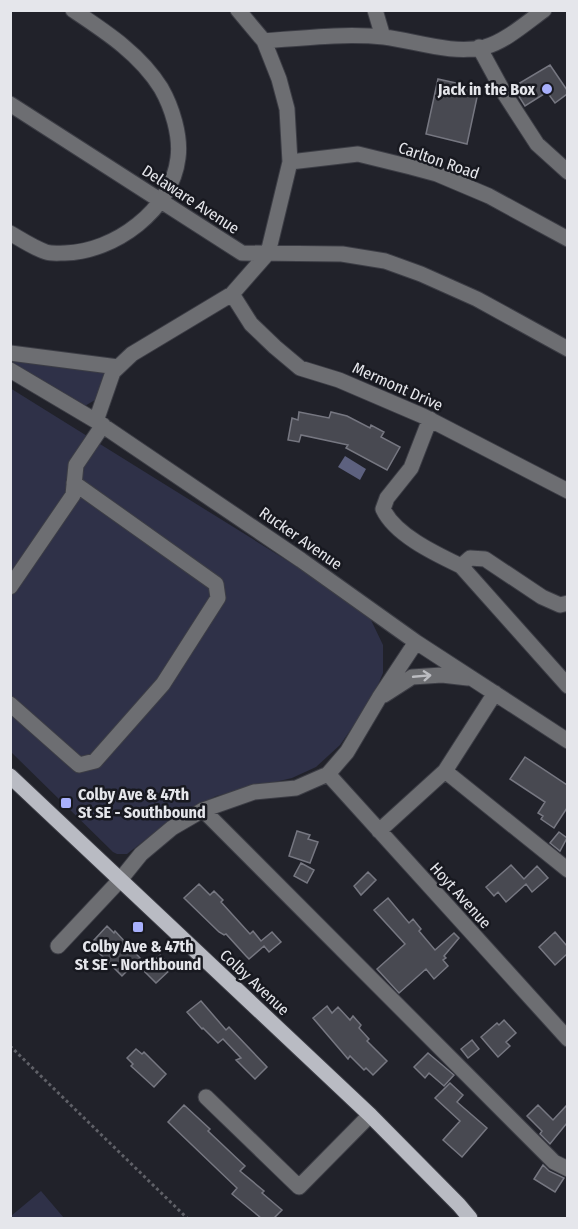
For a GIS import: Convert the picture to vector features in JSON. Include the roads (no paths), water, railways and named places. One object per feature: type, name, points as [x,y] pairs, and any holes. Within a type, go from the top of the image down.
[{"type":"main road","name":"Colby Avenue","points":[[10,776],[370,1115],[470,1218]]},
{"type":"street","points":[[10,233],[48,253],[79,253],[108,244],[135,227],[161,201],[174,176],[179,158],[177,136],[171,111],[161,89],[145,67],[124,45],[73,10]]},
{"type":"street","points":[[10,587],[17,565],[73,495],[76,465],[99,423],[113,372],[132,354],[232,294],[268,253],[290,162],[287,109],[279,79],[264,41],[238,10]]},
{"type":"street","points":[[375,10],[382,37]]},
{"type":"street","points":[[264,41],[314,36],[382,37],[459,50],[486,46],[509,34],[544,10]]},
{"type":"street","points":[[479,47],[504,93],[537,144],[567,172]]},
{"type":"street","name":"Delaware Avenue","points":[[10,104],[242,253],[342,254],[385,261],[422,274],[477,299],[567,349]]},
{"type":"street","name":"Carlton Road","points":[[290,162],[358,154],[404,165],[436,174],[489,196],[567,239]]},
{"type":"street","name":"Mermont Drive","points":[[232,294],[251,324],[300,368],[339,380],[430,419],[567,491]]},
{"type":"street","points":[[10,353],[118,367]]},
{"type":"street","name":"Rucker Avenue","points":[[10,370],[99,423],[301,560],[416,642],[567,741]]},
{"type":"street","points":[[430,419],[411,468],[387,498],[383,509],[386,517],[424,548],[461,566],[567,686]]},
{"type":"street","points":[[10,704],[79,765],[95,761],[163,684],[218,598],[216,584],[74,483]]},
{"type":"street","points":[[461,566],[470,558],[485,559],[542,597],[561,605],[567,603]]},
{"type":"street","points":[[58,946],[120,880],[141,854],[172,828],[203,810],[254,792],[296,788],[328,774],[347,752],[416,642]]},
{"type":"street","points":[[379,698],[412,676],[442,675],[472,678]]},
{"type":"street","points":[[379,831],[445,771],[495,693]]},
{"type":"street","points":[[445,771],[567,870]]},
{"type":"street","name":"Hoyt Avenue","points":[[328,774],[567,1039]]},
{"type":"street","points":[[203,810],[554,1162],[567,1169]]},
{"type":"street","points":[[206,1097],[299,1187],[370,1115]]},
{"type":"place","name":"Jack in the Box","points":[[547,89]]},
{"type":"place","name":"Colby Ave & 47th St SE - Southbound","points":[[66,803]]},
{"type":"place","name":"Colby Ave & 47th St SE - Northbound","points":[[138,927]]}]
